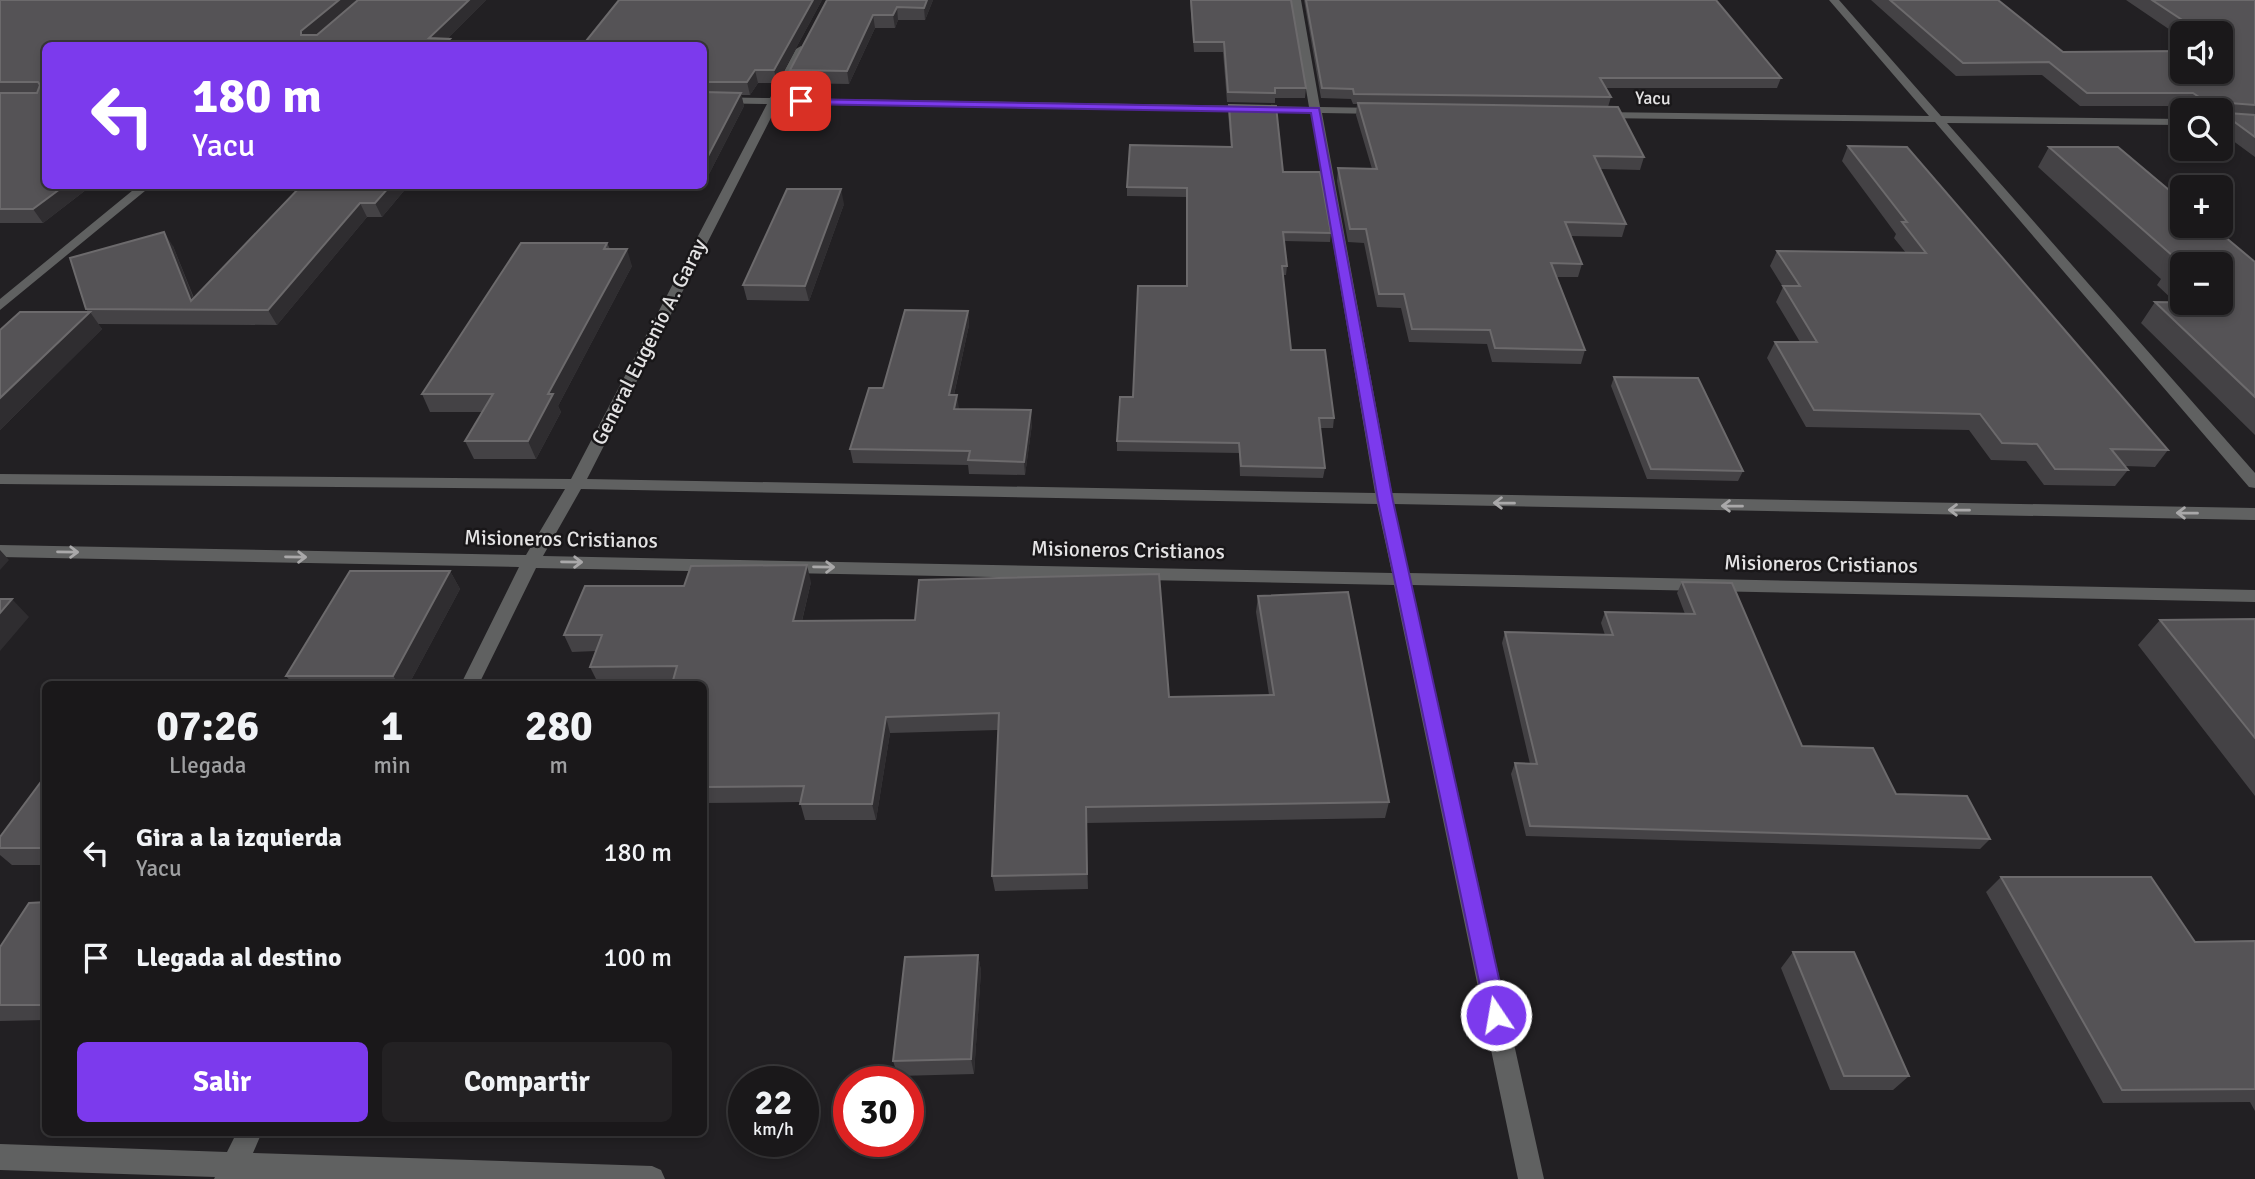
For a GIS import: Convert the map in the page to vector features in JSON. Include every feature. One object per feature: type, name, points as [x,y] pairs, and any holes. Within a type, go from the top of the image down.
[{"type":"street","points":[[1296,0],[1385,501],[1404,578],[1531,1179]]},
{"type":"street","points":[[1835,0],[1937,121],[2255,483]]},
{"type":"street","name":"General Eugenio A. Garay","points":[[471,681],[531,561],[576,484],[810,33]]},
{"type":"street","points":[[707,100],[1398,111]]},
{"type":"street","name":"Yacu","points":[[1592,115],[2170,122]]},
{"type":"street","points":[[0,306],[141,189]]},
{"type":"street","points":[[0,479],[576,484],[1385,501],[2255,514]]},
{"type":"street","name":"Misioneros Cristianos","points":[[0,551],[2255,597]]},
{"type":"street","points":[[230,1172],[248,1136]]},
{"type":"street","points":[[0,1157],[230,1172],[652,1179]]},
{"type":"building","points":[[0,0],[339,0],[301,31],[301,35],[317,35],[358,0],[469,0],[429,38],[450,39],[447,42],[42,42],[42,189],[60,189],[33,209],[0,209],[0,93],[37,93],[40,85],[38,82],[0,82]]},
{"type":"building","points":[[619,0],[813,0],[774,70],[755,70],[747,82],[707,82],[707,42],[585,42]]},
{"type":"building","points":[[827,0],[927,0],[924,8],[897,7],[893,15],[873,15],[847,71],[790,70]]},
{"type":"building","points":[[1191,0],[1291,0],[1306,88],[1275,88],[1275,93],[1228,92],[1224,42],[1194,42]]},
{"type":"building","points":[[1306,0],[1716,0],[1781,78],[1600,78],[1611,97],[1354,94],[1353,89],[1322,88]]},
{"type":"building","points":[[1890,0],[1998,0],[2063,52],[2170,51],[2170,84],[2233,84],[2233,21],[2184,21],[2152,0],[2255,0],[2255,105],[2233,103],[2233,98],[2200,98],[2193,93],[2087,93],[2049,62],[1963,63]]},
{"type":"building","points":[[707,92],[741,93],[707,158]]},
{"type":"building","points":[[1358,103],[1618,107],[1644,157],[1594,156],[1626,224],[1565,222],[1582,264],[1551,263],[1585,350],[1495,348],[1490,330],[1412,329],[1404,294],[1379,294],[1366,229],[1350,229],[1338,168],[1377,169]]},
{"type":"building","points":[[1229,105],[1276,106],[1283,172],[1320,172],[1331,233],[1283,232],[1287,266],[1282,266],[1291,350],[1325,350],[1334,418],[1319,418],[1325,468],[1241,466],[1239,443],[1117,441],[1120,397],[1133,397],[1138,286],[1187,286],[1187,188],[1127,187],[1130,145],[1232,147]]},
{"type":"building","points":[[2233,113],[2255,115],[2255,137],[2233,121]]},
{"type":"building","points":[[1848,146],[1907,147],[2168,450],[2111,449],[2128,470],[2055,469],[2037,444],[2002,443],[1980,414],[1814,410],[1775,342],[1817,342],[1783,286],[1800,286],[1777,251],[1926,253],[1902,222],[1907,222]]},
{"type":"building","points":[[2049,147],[2118,147],[2170,191],[2170,238],[2226,238],[2255,262],[2255,397],[2155,302],[2170,302],[2170,315],[2233,315],[2233,252],[2170,253]]},
{"type":"building","points":[[298,189],[387,189],[375,203],[360,203],[268,310],[86,309],[70,258],[164,232],[191,301]]},
{"type":"building","points":[[787,189],[841,189],[805,286],[743,285]]},
{"type":"building","points":[[521,243],[607,243],[604,249],[627,249],[548,394],[553,394],[528,441],[465,441],[493,394],[422,394]]},
{"type":"building","points":[[905,310],[968,311],[949,395],[957,395],[954,409],[1031,410],[1024,462],[968,460],[970,451],[850,449],[869,388],[883,388]]},
{"type":"building","points":[[20,312],[90,312],[0,398],[0,330]]},
{"type":"building","points":[[1614,377],[1698,378],[1743,471],[1651,469]]},
{"type":"building","points":[[807,565],[793,621],[915,620],[919,580],[1159,574],[1169,697],[1274,695],[1258,596],[1348,592],[1389,802],[1086,807],[1087,874],[992,876],[999,713],[886,717],[872,804],[800,804],[804,786],[707,787],[707,681],[673,681],[677,666],[590,667],[602,635],[564,635],[585,586],[684,586],[691,566]]},
{"type":"building","points":[[350,571],[450,571],[393,676],[286,676]]},
{"type":"building","points":[[1682,582],[1732,583],[1802,746],[1873,748],[1896,794],[1967,796],[1990,839],[1530,826],[1515,763],[1537,764],[1505,632],[1613,635],[1605,612],[1695,614]]},
{"type":"building","points":[[0,599],[12,599],[0,613]]},
{"type":"building","points":[[2255,619],[2255,738],[2160,620]]},
{"type":"building","points":[[42,780],[42,848],[0,848],[0,837]]},
{"type":"building","points":[[2001,877],[2151,877],[2195,942],[2255,941],[2255,1089],[2122,1090]]},
{"type":"building","points":[[42,902],[42,1005],[0,1005],[0,947],[29,903]]},
{"type":"building","points":[[1793,952],[1854,952],[1909,1076],[1844,1076]]},
{"type":"building","points":[[978,955],[971,1059],[893,1061],[905,957]]},
{"type":"route","points":[[801,101],[1315,110],[1385,501],[1410,606],[1496,1015]]}]
